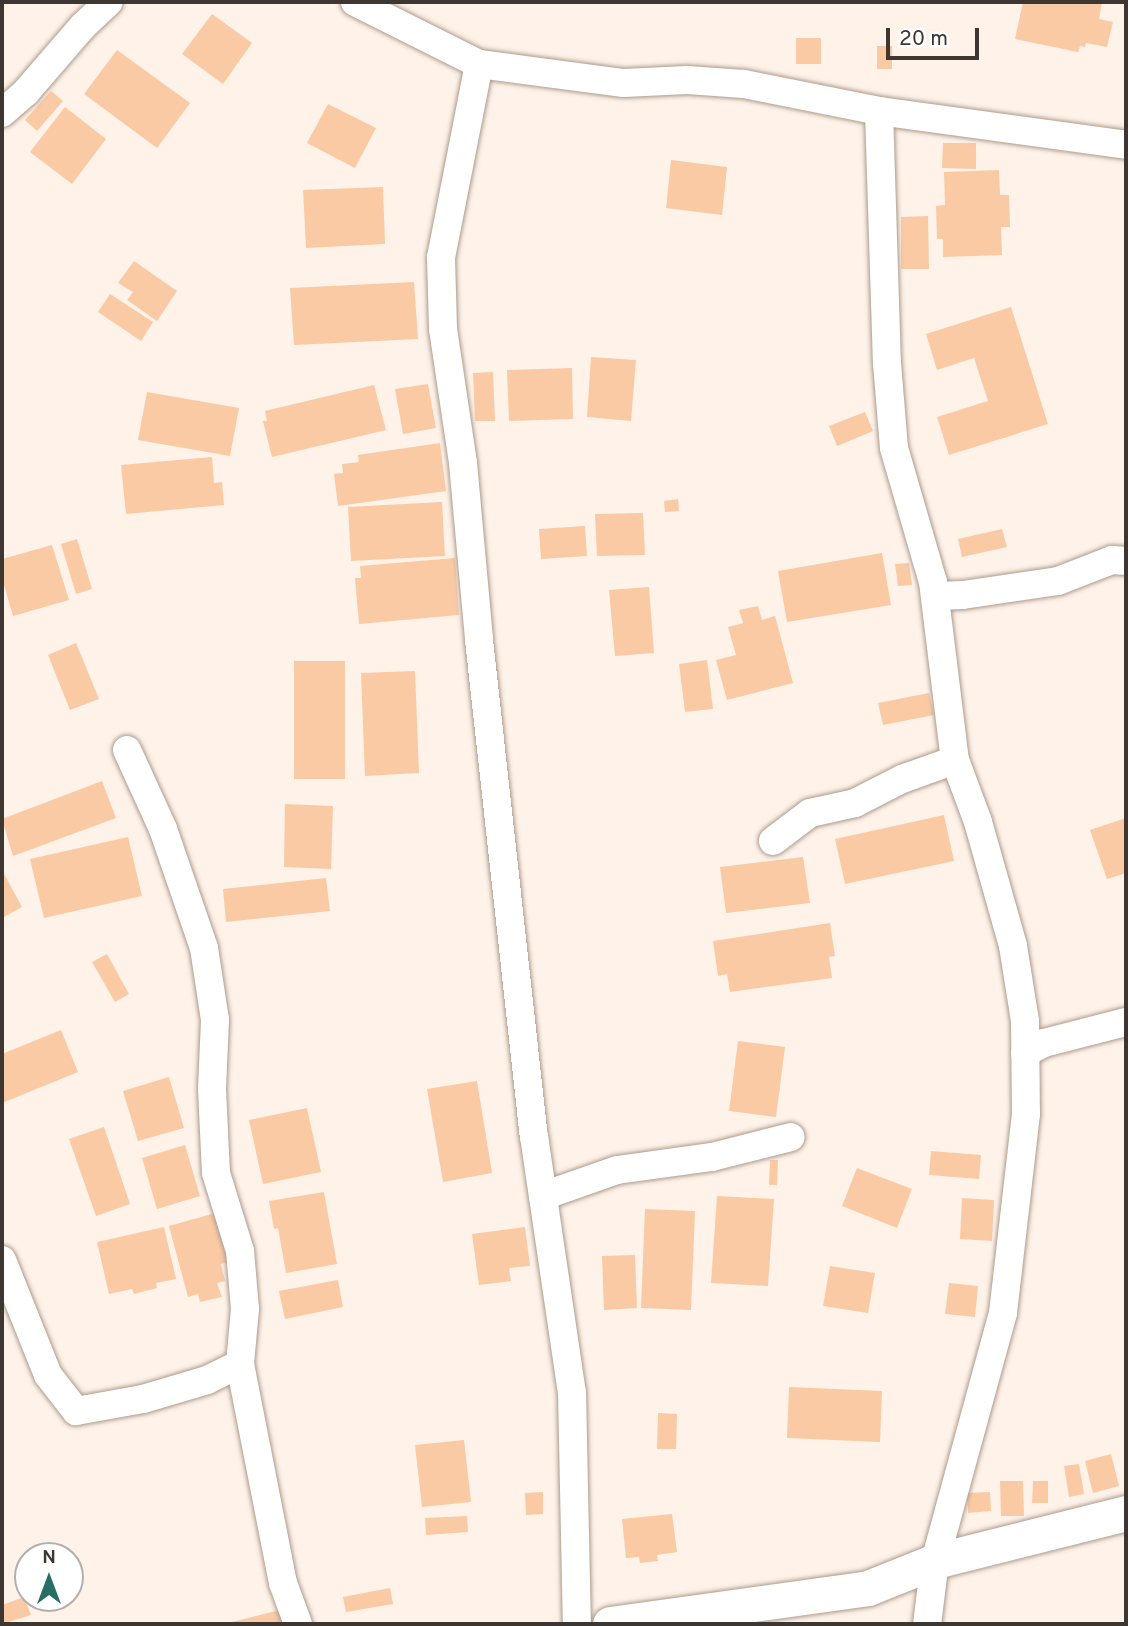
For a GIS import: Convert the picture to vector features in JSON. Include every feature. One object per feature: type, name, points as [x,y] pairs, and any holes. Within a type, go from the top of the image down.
[{"type":"street","points":[[2,113],[26,92],[83,26],[109,2]]},
{"type":"street","points":[[355,2],[391,11],[479,64],[624,83],[687,80],[744,84],[879,111],[1126,145]]},
{"type":"street","points":[[479,64],[441,257],[443,330],[463,463],[502,857],[543,1196],[572,1392],[577,1624]]},
{"type":"street","points":[[879,111],[892,428],[935,596],[955,760],[978,821],[1013,946],[1025,1021],[1026,1114],[1003,1313],[935,1561],[927,1624]]},
{"type":"street","points":[[935,596],[963,595],[1058,581],[1112,560],[1126,561]]},
{"type":"street","points":[[127,750],[163,829],[204,948],[215,1020],[212,1089],[216,1174],[240,1251],[245,1309],[240,1364],[283,1583],[298,1624]]},
{"type":"street","points":[[772,841],[810,813],[855,803],[902,779],[955,760]]},
{"type":"street","points":[[1025,1053],[1044,1043],[1126,1022]]},
{"type":"street","points":[[543,1196],[617,1170],[712,1157],[790,1137]]},
{"type":"street","points":[[2,1259],[48,1375],[76,1411],[143,1399],[207,1380],[240,1364]]},
{"type":"street","points":[[610,1624],[868,1588],[935,1561],[1126,1513]]},
{"type":"building","points":[[1023,2],[1102,2],[1099,19],[1113,22],[1107,47],[1086,43],[1085,47],[1080,46],[1078,52],[1015,39]]},
{"type":"building","points":[[212,14],[252,43],[223,84],[182,54]]},
{"type":"building","points":[[796,38],[821,38],[821,64],[796,64]]},
{"type":"building","points":[[877,46],[892,46],[892,69],[877,69]]},
{"type":"building","points":[[117,50],[190,103],[157,148],[84,94]]},
{"type":"building","points":[[51,91],[63,101],[37,131],[25,120]]},
{"type":"building","points":[[328,104],[376,128],[355,168],[307,143]]},
{"type":"building","points":[[65,107],[106,139],[72,184],[30,152]]},
{"type":"building","points":[[943,143],[976,143],[976,169],[942,168]]},
{"type":"building","points":[[671,160],[727,167],[722,215],[666,208]]},
{"type":"building","points":[[999,170],[1000,195],[1009,195],[1010,227],[1001,227],[1002,255],[943,257],[943,239],[937,239],[936,206],[945,205],[944,172]]},
{"type":"building","points":[[383,187],[385,244],[306,248],[303,190]]},
{"type":"building","points":[[928,216],[929,269],[901,269],[901,217]]},
{"type":"building","points":[[134,261],[177,291],[157,321],[127,300],[133,292],[118,283]]},
{"type":"building","points":[[414,282],[418,339],[294,345],[290,288]]},
{"type":"building","points":[[110,294],[153,322],[141,341],[98,312]]},
{"type":"building","points":[[1011,307],[1048,424],[949,455],[937,417],[988,401],[974,358],[937,370],[926,334]]},
{"type":"building","points":[[591,357],[636,360],[631,421],[587,417]]},
{"type":"building","points":[[572,368],[573,419],[509,421],[507,370]]},
{"type":"building","points":[[493,372],[495,421],[475,421],[473,373]]},
{"type":"building","points":[[428,384],[436,428],[403,434],[395,389]]},
{"type":"building","points":[[374,385],[386,430],[272,457],[263,421],[267,421],[265,411]]},
{"type":"building","points":[[147,392],[239,408],[230,456],[138,440]]},
{"type":"building","points":[[865,412],[873,431],[837,446],[829,426]]},
{"type":"building","points":[[440,443],[446,491],[338,506],[334,474],[343,473],[342,464],[359,462],[358,455]]},
{"type":"building","points":[[212,457],[214,483],[222,482],[224,505],[126,514],[121,465]]},
{"type":"building","points":[[678,499],[679,511],[665,512],[664,501]]},
{"type":"building","points":[[442,502],[445,556],[351,561],[348,507]]},
{"type":"building","points":[[643,513],[645,555],[597,556],[595,514]]},
{"type":"building","points":[[585,526],[587,556],[541,559],[539,529]]},
{"type":"building","points":[[1002,529],[1007,547],[962,557],[958,539]]},
{"type":"building","points":[[77,539],[92,589],[76,594],[61,544]]},
{"type":"building","points":[[52,545],[69,600],[13,616],[2,578],[2,559]]},
{"type":"building","points":[[882,553],[891,605],[787,622],[778,571]]},
{"type":"building","points":[[455,558],[459,615],[359,624],[355,578],[361,578],[360,566]]},
{"type":"building","points":[[909,563],[912,585],[898,586],[895,564]]},
{"type":"building","points":[[649,587],[654,653],[615,656],[609,590]]},
{"type":"building","points":[[758,606],[762,620],[775,616],[793,683],[727,700],[716,660],[736,655],[728,627],[743,623],[739,610]]},
{"type":"building","points":[[76,643],[99,699],[70,710],[48,655]]},
{"type":"building","points":[[707,660],[713,709],[685,712],[679,664]]},
{"type":"building","points":[[294,661],[345,661],[345,779],[294,779]]},
{"type":"building","points":[[415,671],[419,773],[365,776],[361,673]]},
{"type":"building","points":[[929,693],[934,715],[883,725],[878,703]]},
{"type":"building","points":[[102,781],[116,818],[13,856],[2,819]]},
{"type":"building","points":[[285,804],[333,806],[331,869],[284,867]]},
{"type":"building","points":[[944,815],[954,861],[845,884],[835,839]]},
{"type":"building","points":[[1126,818],[1126,873],[1107,879],[1090,830]]},
{"type":"building","points":[[128,837],[142,896],[44,918],[30,859]]},
{"type":"building","points":[[803,857],[810,903],[726,913],[720,867]]},
{"type":"building","points":[[2,870],[22,907],[2,918]]},
{"type":"building","points":[[326,878],[330,911],[226,922],[223,889]]},
{"type":"building","points":[[830,923],[835,956],[829,957],[832,978],[730,992],[727,974],[718,976],[713,941]]},
{"type":"building","points":[[107,954],[129,994],[115,1002],[92,962]]},
{"type":"building","points":[[61,1030],[78,1072],[2,1103],[2,1054]]},
{"type":"building","points":[[738,1041],[785,1047],[776,1117],[729,1111]]},
{"type":"building","points":[[169,1077],[184,1128],[138,1141],[123,1091]]},
{"type":"building","points":[[477,1081],[492,1173],[443,1182],[427,1089]]},
{"type":"building","points":[[307,1108],[321,1172],[263,1184],[249,1120]]},
{"type":"building","points":[[104,1127],[130,1204],[96,1216],[69,1139]]},
{"type":"building","points":[[185,1145],[200,1196],[157,1209],[142,1158]]},
{"type":"building","points":[[931,1151],[981,1155],[979,1179],[929,1175]]},
{"type":"building","points":[[770,1160],[778,1160],[777,1185],[769,1185]]},
{"type":"building","points":[[857,1168],[912,1189],[897,1228],[842,1206]]},
{"type":"building","points":[[324,1192],[337,1264],[286,1273],[278,1228],[274,1229],[269,1201]]},
{"type":"building","points":[[717,1196],[774,1199],[768,1286],[711,1283]]},
{"type":"building","points":[[962,1198],[994,1200],[992,1241],[960,1239]]},
{"type":"building","points":[[645,1209],[695,1211],[691,1310],[641,1308]]},
{"type":"building","points":[[219,1212],[232,1261],[221,1264],[225,1281],[217,1283],[222,1297],[200,1302],[198,1294],[188,1297],[169,1226]]},
{"type":"building","points":[[164,1227],[176,1279],[156,1283],[157,1288],[134,1294],[132,1289],[109,1294],[97,1242]]},
{"type":"building","points":[[525,1227],[530,1266],[509,1268],[511,1281],[479,1285],[472,1234]]},
{"type":"building","points":[[635,1255],[637,1308],[604,1310],[602,1256]]},
{"type":"building","points":[[830,1266],[875,1273],[868,1313],[823,1306]]},
{"type":"building","points":[[338,1280],[343,1307],[285,1319],[279,1291]]},
{"type":"building","points":[[949,1283],[978,1286],[975,1317],[945,1314]]},
{"type":"building","points":[[789,1387],[882,1391],[880,1442],[787,1438]]},
{"type":"building","points":[[658,1413],[677,1414],[676,1449],[657,1449]]},
{"type":"building","points":[[464,1440],[471,1502],[422,1507],[415,1445]]},
{"type":"building","points":[[1111,1454],[1119,1486],[1093,1493],[1085,1461]]},
{"type":"building","points":[[1079,1464],[1084,1494],[1069,1497],[1064,1466]]},
{"type":"building","points":[[1000,1481],[1023,1481],[1024,1516],[1001,1516]]},
{"type":"building","points":[[1033,1481],[1048,1481],[1048,1503],[1032,1503]]},
{"type":"building","points":[[543,1492],[543,1514],[526,1515],[525,1493]]},
{"type":"building","points":[[990,1492],[991,1511],[968,1513],[967,1493]]},
{"type":"building","points":[[672,1514],[677,1552],[657,1555],[658,1561],[640,1563],[639,1557],[626,1558],[622,1519]]},
{"type":"building","points":[[467,1516],[468,1532],[426,1535],[425,1518]]},
{"type":"building","points":[[390,1588],[393,1604],[346,1612],[343,1597]]},
{"type":"building","points":[[14,1601],[14,1612],[30,1612],[31,1615],[2,1624],[2,1605]]},
{"type":"building","points":[[284,1609],[288,1624],[228,1624],[228,1623]]}]
